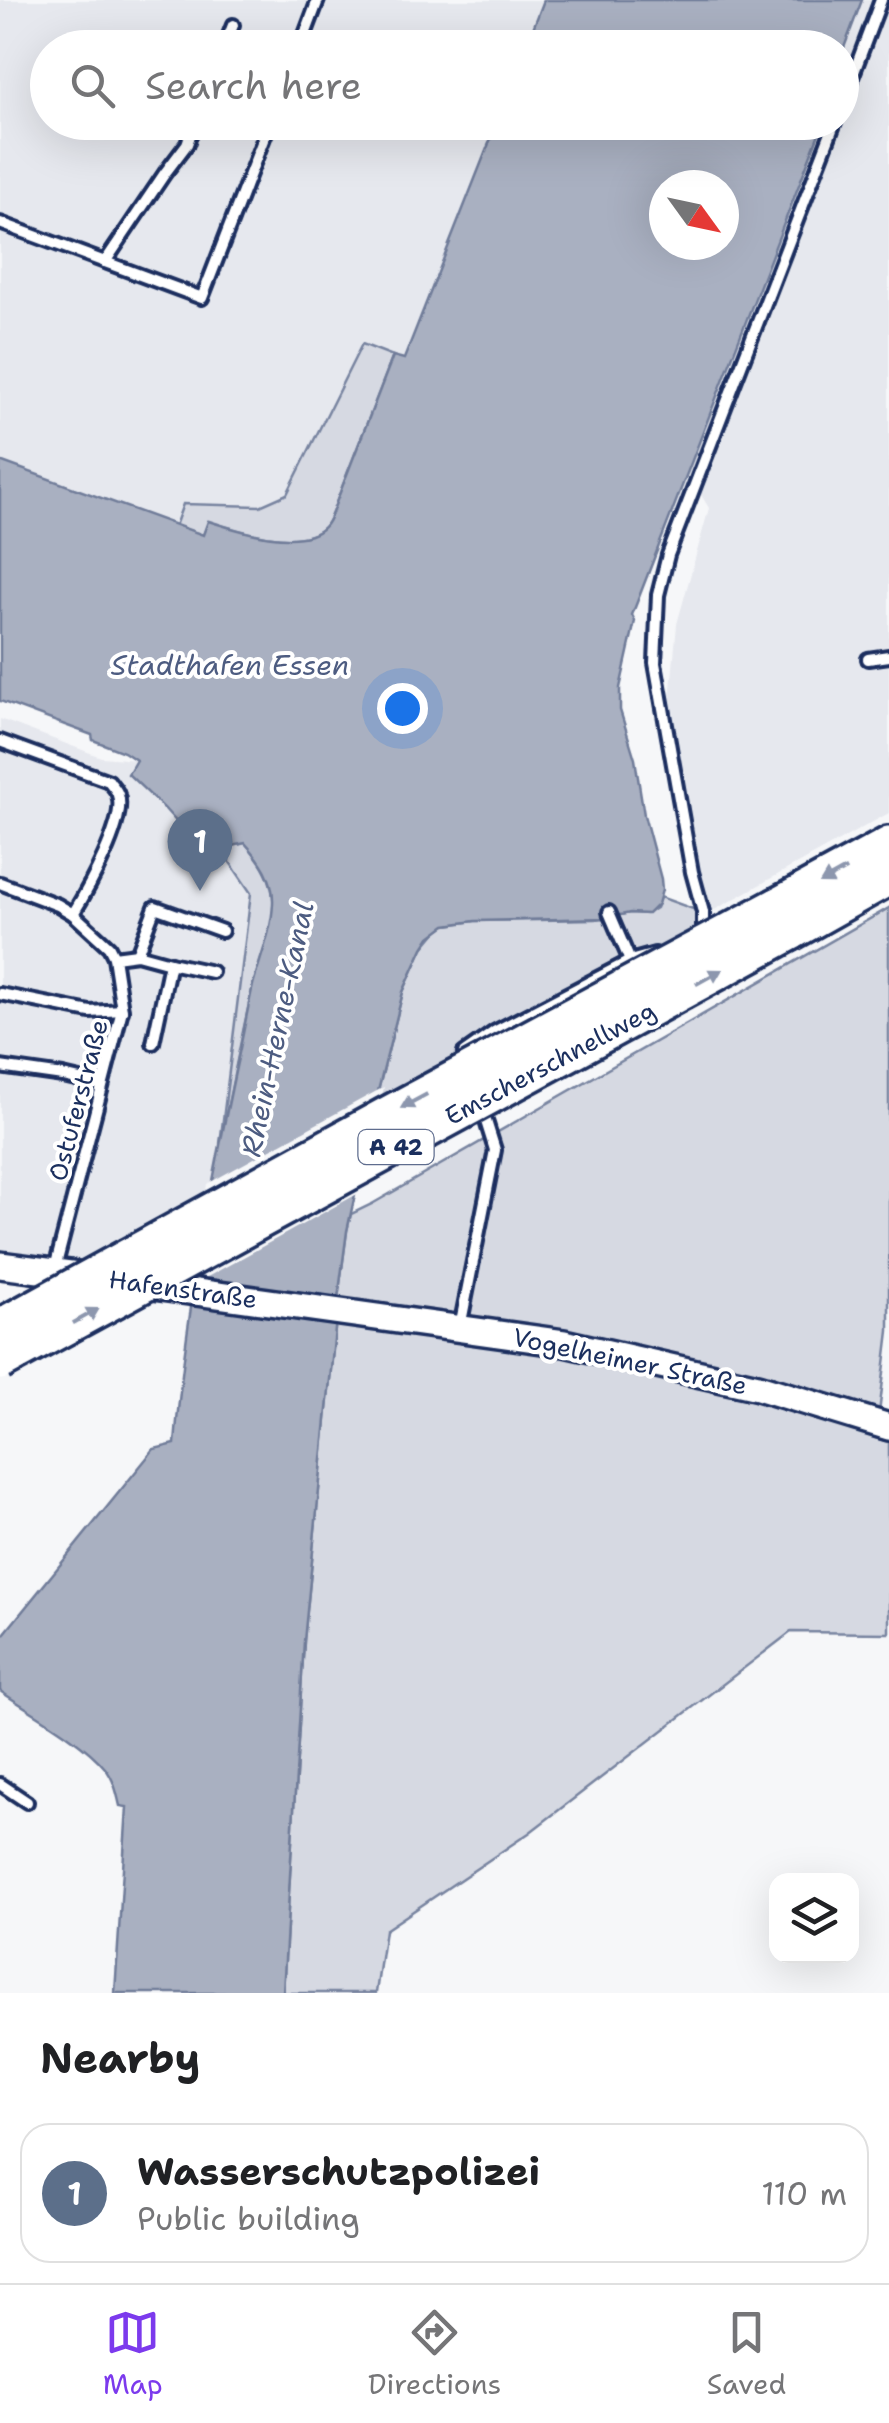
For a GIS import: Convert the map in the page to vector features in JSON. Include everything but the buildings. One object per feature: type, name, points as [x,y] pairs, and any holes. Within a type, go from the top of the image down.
[{"type":"highway","name":"Emscherschnellweg","points":[[0,1362],[784,919],[889,845]]},
{"type":"highway","name":"Emscherschnellweg","points":[[0,1327],[385,1116],[784,919],[889,877]]},
{"type":"street","name":"Hafenstraße","points":[[0,1265],[367,1314]]},
{"type":"street","name":"Vogelheimer Straße","points":[[367,1314],[564,1343],[700,1372],[889,1427]]},
{"type":"lane","points":[[307,30],[318,0]]},
{"type":"lane","points":[[859,60],[882,0]]},
{"type":"lane","points":[[231,30],[233,25]]},
{"type":"lane","points":[[105,262],[188,140]]},
{"type":"lane","points":[[0,223],[202,298],[263,140]]},
{"type":"lane","points":[[680,946],[703,934],[704,912],[692,872],[655,662],[658,595],[668,555],[827,140]]},
{"type":"lane","points":[[868,659],[889,656]]},
{"type":"lane","points":[[0,741],[110,781],[119,796],[118,814],[106,852],[73,914]]},
{"type":"lane","points":[[0,883],[73,914],[109,947],[114,957],[137,954],[212,972]]},
{"type":"lane","points":[[137,954],[155,906],[222,932]]},
{"type":"lane","points":[[609,912],[630,962]]},
{"type":"lane","points":[[460,1328],[496,1150],[464,1053],[494,1032],[630,962],[663,951]]},
{"type":"lane","name":"Ostuferstraße","points":[[54,1272],[122,1010],[114,957]]},
{"type":"lane","points":[[153,1043],[170,963]]},
{"type":"lane","points":[[0,994],[90,1012],[122,1010]]},
{"type":"lane","points":[[0,1068],[102,1085]]},
{"type":"lane","points":[[0,1784],[27,1802]]},
{"type":"shaded area","points":[[0,0],[544,0],[533,30],[30,30],[30,140],[490,140],[404,360],[362,344],[287,494],[260,506],[183,504],[175,526],[0,461]]},
{"type":"shaded area","points":[[862,0],[889,0],[889,813],[707,914],[669,711],[677,624],[709,508],[688,473],[810,140],[859,140],[859,30],[851,30]]},
{"type":"shaded area","points":[[362,344],[393,356],[324,527],[314,534],[285,538],[209,521],[203,535],[175,526],[183,504],[260,506],[287,494]]},
{"type":"shaded area","points":[[0,719],[101,757],[137,760],[129,775],[189,836],[221,848],[251,893],[220,1144],[196,1286],[0,1259]]},
{"type":"shaded area","points":[[245,843],[267,873],[273,907],[220,1144],[251,893],[221,849]]},
{"type":"shaded area","points":[[660,897],[707,914],[693,933],[376,1099],[403,992],[423,948],[438,930],[475,921],[646,914],[656,908]]},
{"type":"shaded area","points":[[889,908],[889,1331],[876,1438],[889,1442],[889,1633],[791,1632],[529,1833],[385,1930],[376,1993],[283,1993],[304,1641],[338,1299],[351,1214]]},
{"type":"water","points":[[544,0],[862,0],[851,30],[532,30]]},
{"type":"water","points":[[490,140],[816,140],[632,615],[635,621],[620,688],[620,710],[635,759],[644,815],[661,879],[658,904],[648,914],[446,925],[430,937],[403,992],[347,1231],[338,1299],[304,1641],[283,1993],[115,1993],[127,1807],[120,1806],[111,1777],[95,1757],[0,1691],[0,1639],[154,1449],[175,1444],[200,1255],[251,995],[270,924],[273,894],[265,870],[245,843],[221,848],[189,836],[128,774],[136,760],[93,740],[92,735],[0,701],[0,461],[203,535],[208,521],[285,538],[314,534],[328,522],[393,356],[404,359]]},
{"type":"pier","points":[[384,1087],[361,1192],[191,1286],[207,1184]]},
{"type":"place","name":"Wasserschutzpolizei","points":[[200,891]]},
{"type":"water label","name":"Stadthafen Essen","points":[[230,665]]},
{"type":"water label","name":"Rhein-Herne-Kanal","points":[[277,1029]]}]
